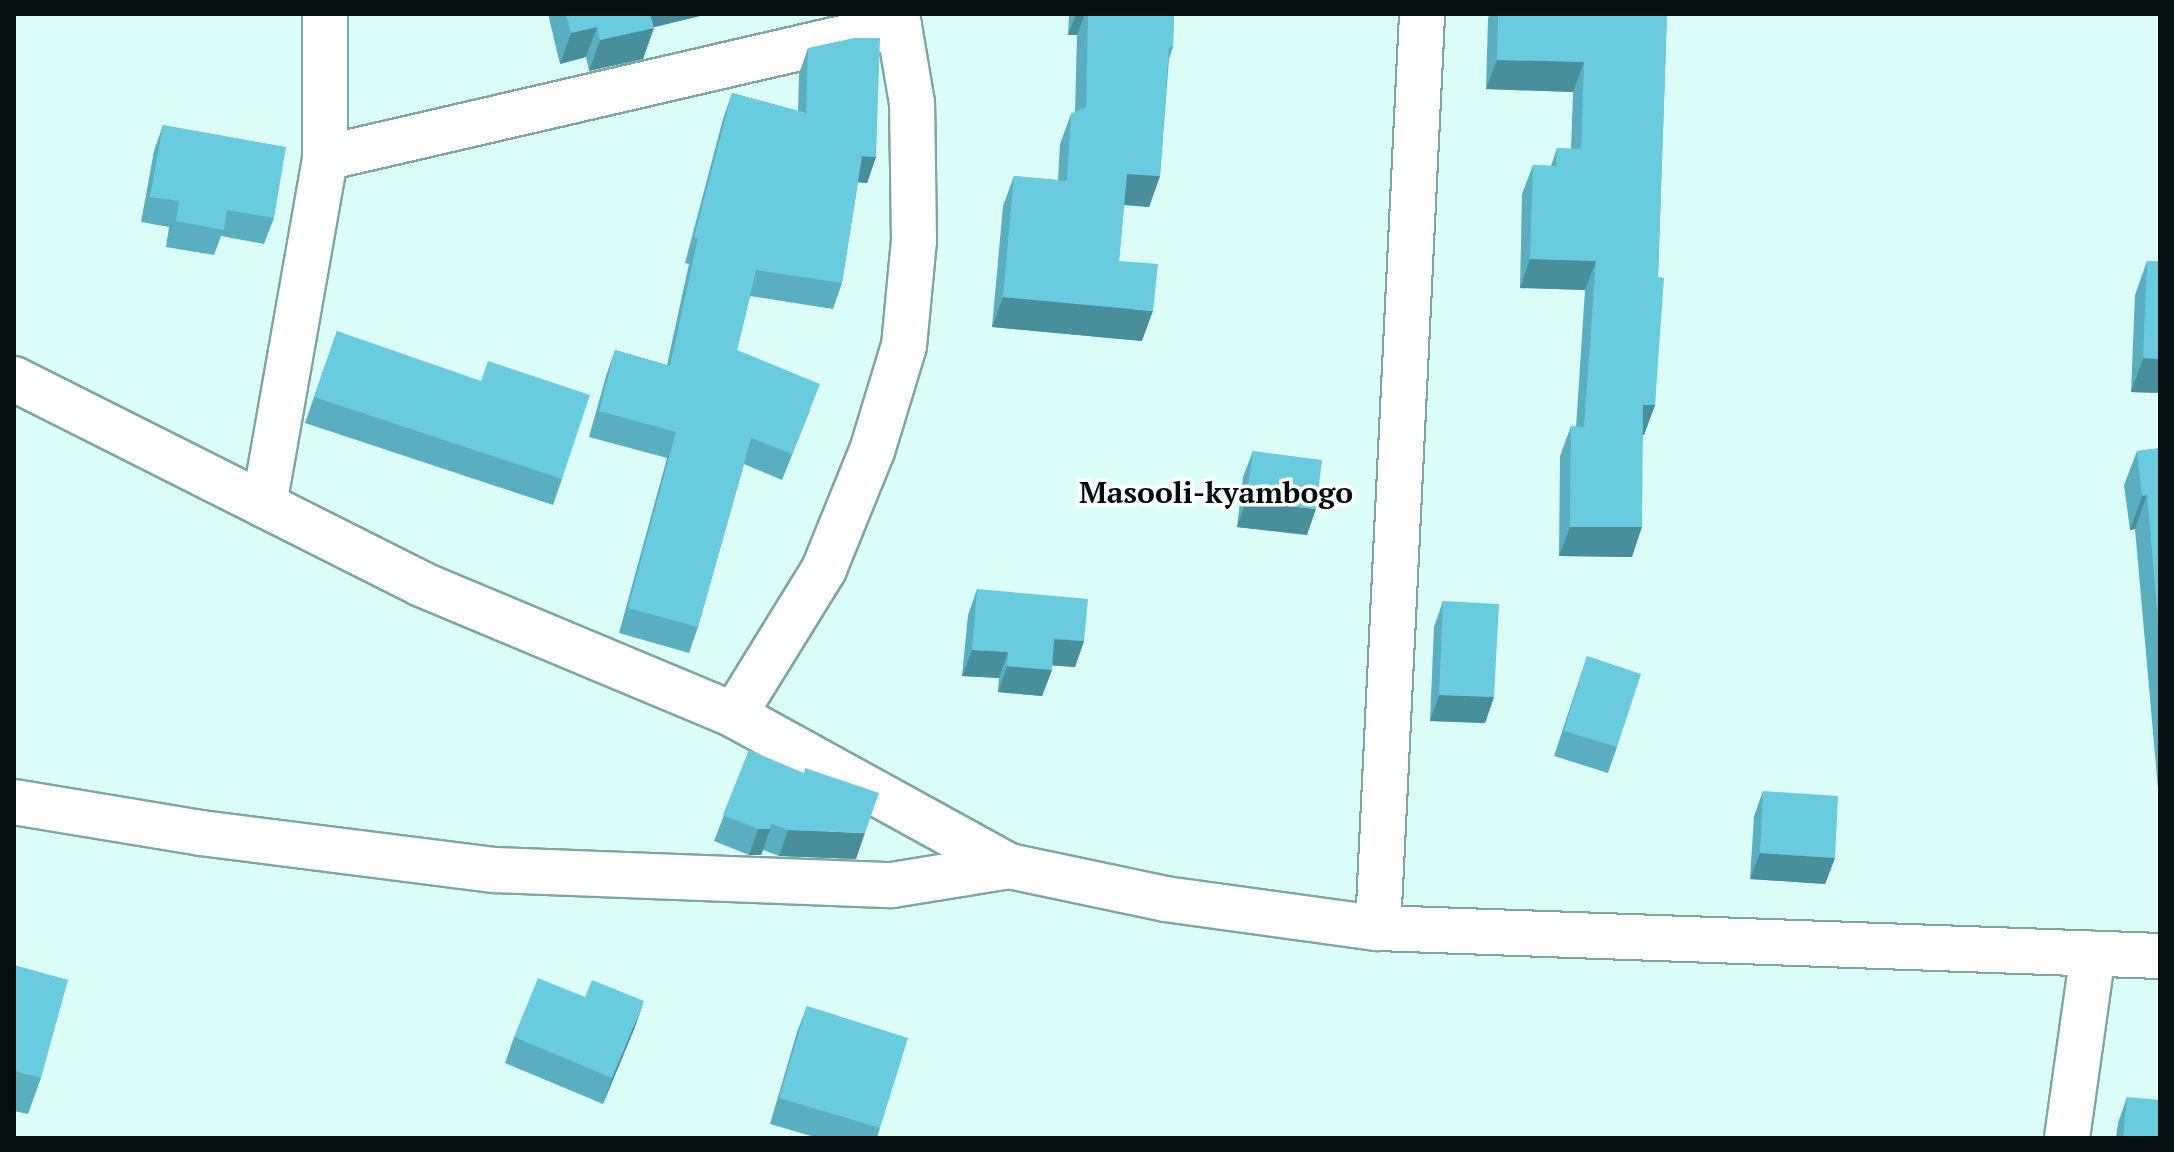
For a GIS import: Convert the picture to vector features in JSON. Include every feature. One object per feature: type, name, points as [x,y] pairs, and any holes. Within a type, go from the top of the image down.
[{"type":"street","points":[[264,505],[325,158],[325,14]]},
{"type":"street","points":[[1378,928],[1422,14]]},
{"type":"street","points":[[325,158],[621,92],[898,20],[912,103],[914,241],[904,346],[872,451],[824,569],[734,715]]},
{"type":"street","points":[[14,379],[421,584],[734,715],[1009,866],[1165,899],[1378,928],[2160,956]]},
{"type":"street","points":[[14,802],[201,833],[495,870],[892,885],[1009,866]]},
{"type":"street","points":[[2067,1138],[2093,954]]},
{"type":"building","points":[[566,14],[650,14],[654,28],[600,40],[597,27],[571,33]]},
{"type":"building","points":[[1088,14],[1174,14],[1160,176],[1127,174],[1119,261],[1158,264],[1153,311],[1003,297],[1014,176],[1067,181],[1071,114],[1086,107]]},
{"type":"building","points":[[1498,14],[1667,14],[1658,277],[1664,278],[1655,405],[1643,405],[1642,527],[1570,527],[1571,426],[1584,427],[1596,261],[1530,259],[1533,165],[1556,166],[1557,148],[1581,149],[1584,62],[1497,60]]},
{"type":"building","points":[[854,38],[880,38],[876,157],[862,156],[842,283],[756,270],[737,350],[820,384],[792,454],[751,438],[698,627],[628,608],[676,432],[599,411],[615,350],[670,366],[698,238],[694,237],[732,93],[806,113],[808,48]]},
{"type":"building","points":[[163,125],[286,147],[274,218],[227,210],[224,230],[176,221],[179,201],[150,197]]},
{"type":"building","points":[[2147,261],[2160,261],[2160,359],[2143,358]]},
{"type":"building","points":[[337,331],[481,381],[488,361],[590,395],[562,479],[314,397]]},
{"type":"building","points":[[2160,448],[2160,642],[2147,495],[2142,496],[2137,451]]},
{"type":"building","points":[[1253,451],[1322,460],[1316,509],[1246,501]]},
{"type":"building","points":[[977,589],[1088,599],[1084,641],[1054,639],[1052,670],[1007,666],[1008,652],[972,650]]},
{"type":"building","points":[[1443,601],[1499,604],[1494,697],[1439,695]]},
{"type":"building","points":[[1587,656],[1641,674],[1617,747],[1564,731]]},
{"type":"building","points":[[749,750],[804,773],[805,768],[879,793],[865,833],[788,830],[772,824],[770,829],[758,829],[723,815]]},
{"type":"building","points":[[1763,791],[1838,796],[1835,858],[1760,853]]},
{"type":"building","points":[[14,965],[68,980],[41,1078],[14,1071]]},
{"type":"building","points":[[538,978],[585,997],[592,980],[644,1001],[612,1078],[514,1037]]},
{"type":"building","points":[[807,1006],[908,1038],[880,1128],[779,1098]]},
{"type":"building","points":[[2127,1097],[2160,1100],[2160,1138],[2123,1138]]},
{"type":"district","name":"Masooli-kyambogo","points":[[1216,492]]}]
